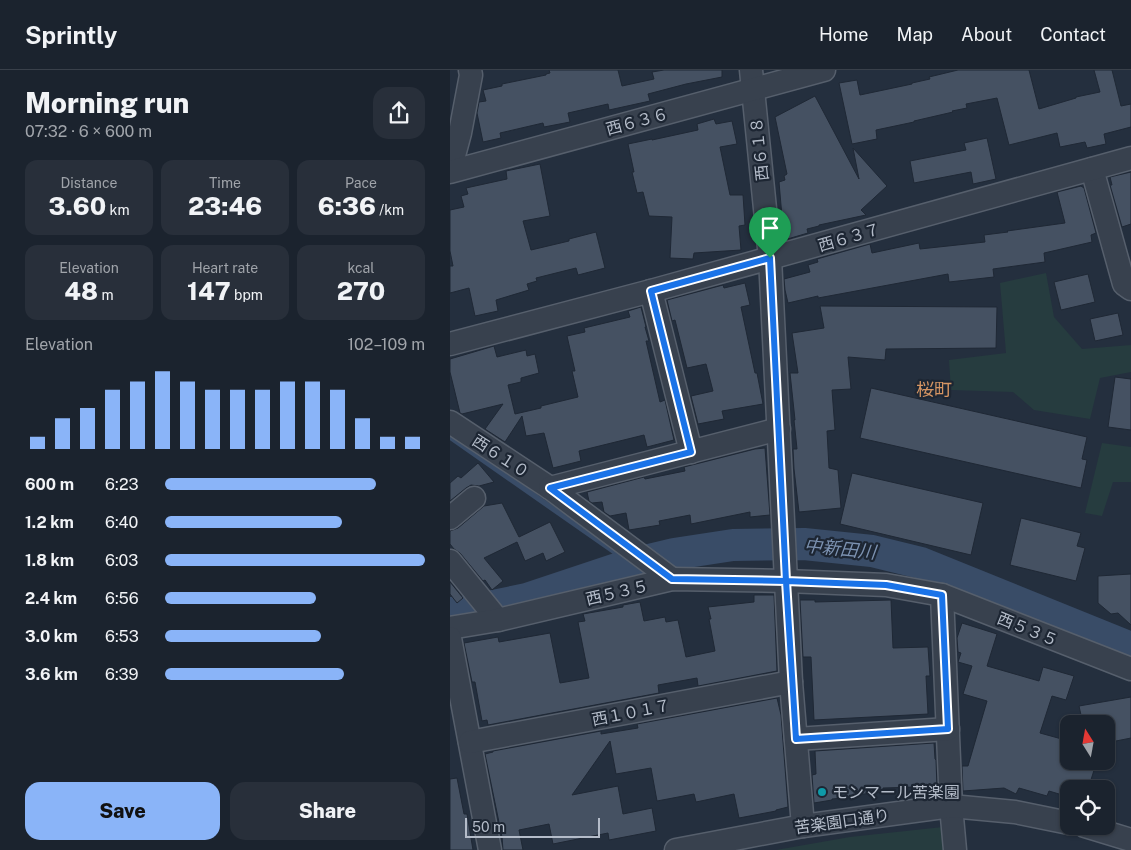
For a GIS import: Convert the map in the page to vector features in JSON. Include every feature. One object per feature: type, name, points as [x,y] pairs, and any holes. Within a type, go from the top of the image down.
[{"type":"street","points":[[450,167],[460,133],[471,75],[470,70]]},
{"type":"street","name":"西６３６","points":[[450,172],[752,80],[824,70]]},
{"type":"street","name":"西６１８","points":[[752,80],[770,258],[791,682],[803,826]]},
{"type":"street","name":"西６３７","points":[[450,344],[651,291],[1131,158]]},
{"type":"street","points":[[1092,169],[1124,284],[1131,289]]},
{"type":"street","points":[[651,291],[691,452]]},
{"type":"street","name":"西６１０","points":[[450,422],[550,488],[672,579]]},
{"type":"street","points":[[550,488],[779,429]]},
{"type":"street","points":[[450,518],[474,498]]},
{"type":"street","points":[[450,561],[498,620]]},
{"type":"street","name":"西５３５","points":[[450,628],[498,620],[672,579],[886,585],[942,595],[1131,669]]},
{"type":"street","points":[[942,595],[951,806],[955,850]]},
{"type":"street","points":[[450,638],[490,850]]},
{"type":"street","name":"西１０１７","points":[[470,742],[791,682]]},
{"type":"street","points":[[796,739],[948,729]]},
{"type":"street","name":"苦楽園口通り","points":[[676,850],[803,826],[951,806],[1015,812],[1060,821]]},
{"type":"street","points":[[1115,835],[1131,840]]},
{"type":"green space","points":[[1046,273],[1054,317],[1082,349],[1131,345],[1131,372],[1100,378],[1090,419],[1034,410],[1013,392],[951,390],[949,360],[1006,353],[1000,283]]},
{"type":"green space","points":[[1102,443],[1131,447],[1131,482],[1113,482],[1102,516],[1085,513]]},
{"type":"green space","points":[[943,827],[944,850],[776,850],[850,837]]},
{"type":"building","points":[[549,70],[618,70],[622,86],[654,79],[652,72],[664,70],[722,70],[722,77],[648,94],[650,101],[609,110],[608,104],[568,113],[570,122],[544,127],[543,123],[500,133],[501,138],[483,142],[477,113],[479,102],[486,101],[483,90],[546,75],[550,73]]},
{"type":"building","points":[[958,70],[1029,70],[1039,109],[1076,97],[1100,92],[1094,70],[1112,70],[1121,106],[1131,104],[1131,127],[1104,134],[1106,144],[1087,148],[1085,142],[1060,147],[1057,133],[1009,145],[997,98],[966,104],[967,108],[953,112],[876,130],[877,139],[852,144],[839,83],[857,80],[860,95],[912,84],[930,79],[929,77]]},
{"type":"building","points":[[815,96],[859,179],[853,148],[887,186],[861,210],[866,215],[819,225],[807,229],[808,233],[784,240],[779,182],[785,180],[784,176],[787,174],[775,117]]},
{"type":"building","points":[[714,119],[716,124],[732,121],[737,144],[720,147],[730,195],[743,195],[745,225],[739,226],[741,250],[694,253],[693,259],[670,258],[672,217],[649,216],[643,192],[637,193],[628,144],[698,130],[697,124]]},
{"type":"building","points":[[987,138],[996,179],[973,184],[971,172],[914,183],[910,161],[966,150],[964,143]]},
{"type":"building","points":[[540,164],[550,216],[523,221],[531,250],[596,232],[605,268],[578,275],[576,268],[536,278],[537,281],[527,284],[529,290],[496,300],[498,311],[475,316],[469,288],[450,293],[450,266],[453,266],[450,251],[450,210],[464,207],[461,196],[468,194],[466,188],[507,179],[506,171]]},
{"type":"building","points":[[1131,172],[1131,224],[1122,227],[1110,185],[1112,185],[1110,177]]},
{"type":"building","points":[[1081,186],[1084,188],[1096,233],[1091,235],[1092,242],[1044,253],[1045,262],[993,269],[994,277],[949,282],[948,274],[818,298],[818,296],[788,303],[784,279],[810,272],[808,265],[818,262],[817,259],[870,244],[872,253],[919,243],[920,249],[985,242],[984,235],[1065,223],[1057,192]]},
{"type":"building","points":[[1088,274],[1095,302],[1061,310],[1054,282]]},
{"type":"building","points":[[745,283],[750,305],[741,307],[763,404],[722,411],[724,419],[698,424],[691,396],[713,391],[706,364],[687,368],[675,320],[672,321],[667,300],[723,285],[724,288]]},
{"type":"building","points":[[820,306],[997,307],[996,348],[886,349],[885,360],[848,357],[851,389],[832,390],[835,430],[827,431],[829,468],[838,470],[841,508],[799,512],[794,469],[793,449],[797,449],[790,373],[798,373],[792,333],[824,328]]},
{"type":"building","points":[[641,307],[649,341],[646,341],[660,402],[665,400],[674,440],[647,447],[644,435],[579,451],[581,461],[553,468],[544,433],[526,436],[522,416],[505,442],[485,429],[503,404],[460,413],[450,372],[450,359],[494,346],[497,357],[526,350],[527,356],[535,354],[539,373],[521,378],[521,382],[508,385],[515,414],[541,408],[541,406],[578,397],[572,371],[575,371],[567,336],[585,332],[584,328],[630,317],[628,311]]},
{"type":"building","points":[[1118,313],[1123,335],[1095,341],[1090,319]]},
{"type":"building","points":[[1115,377],[1131,379],[1131,430],[1108,427]]},
{"type":"building","points":[[871,388],[1087,437],[1082,459],[1087,460],[1081,488],[860,438]]},
{"type":"building","points":[[765,448],[770,515],[750,517],[750,512],[691,524],[690,515],[659,521],[660,525],[629,530],[626,513],[610,516],[604,512],[602,502],[592,503],[589,501],[587,492],[644,477],[645,479],[685,471],[684,467]]},
{"type":"building","points":[[478,463],[494,482],[479,486],[471,485],[450,501],[450,483],[458,476],[461,478]]},
{"type":"building","points":[[852,473],[983,503],[971,555],[840,524]]},
{"type":"building","points":[[502,503],[519,537],[550,522],[565,552],[546,561],[543,553],[525,561],[517,542],[484,558],[503,581],[492,590],[485,580],[483,581],[450,544],[450,531],[458,528],[484,506]]},
{"type":"building","points":[[1021,518],[1081,533],[1077,546],[1085,548],[1076,581],[1010,565]]},
{"type":"building","points":[[1131,574],[1131,625],[1118,613],[1111,614],[1098,603],[1098,576]]},
{"type":"building","points":[[450,582],[463,598],[457,603],[450,594]]},
{"type":"building","points":[[754,595],[774,595],[777,671],[698,686],[697,678],[658,685],[659,693],[488,725],[487,720],[482,721],[475,682],[472,682],[464,643],[498,637],[499,642],[550,633],[560,683],[589,678],[578,622],[585,621],[583,614],[640,602],[644,621],[665,617],[666,622],[678,620],[686,657],[715,651],[708,607],[754,602]]},
{"type":"building","points":[[800,600],[815,600],[815,602],[891,600],[893,648],[928,647],[930,676],[926,676],[928,714],[814,720],[811,657],[803,657]]},
{"type":"building","points":[[962,623],[997,634],[987,666],[1039,681],[1043,667],[1074,676],[1066,700],[1052,696],[1040,733],[1060,739],[1060,770],[1094,770],[1091,780],[1060,780],[1060,794],[1049,791],[1047,796],[1019,788],[1016,794],[1004,788],[963,791],[962,766],[968,766],[987,701],[963,694],[972,666],[958,662],[961,653],[958,652],[957,638]]},
{"type":"building","points":[[1131,697],[1131,738],[1115,741],[1115,715],[1081,715],[1079,706]]},
{"type":"building","points":[[777,698],[781,715],[788,807],[739,818],[734,794],[696,802],[694,794],[657,801],[651,768],[616,774],[610,741],[572,795],[618,786],[623,814],[652,808],[656,831],[609,840],[608,833],[553,844],[549,824],[519,830],[523,850],[503,850],[485,754],[601,731],[601,734],[638,728],[637,724]]},
{"type":"building","points":[[934,743],[937,788],[883,788],[883,792],[854,795],[854,797],[814,803],[812,775],[816,774],[815,751]]},
{"type":"building","points":[[457,778],[464,814],[467,814],[473,850],[450,850],[450,779]]},
{"type":"waterway","points":[[450,437],[632,564]]},
{"type":"waterway","name":"中新田川","points":[[450,613],[459,613],[527,599],[632,564],[674,554],[733,545],[804,544],[872,551],[921,563],[1131,648]]},
{"type":"place","name":"モンマール苦楽園","points":[[822,792]]},
{"type":"district","name":"桜町","points":[[934,390]]},
{"type":"route","points":[[770,258],[651,291],[691,452],[550,488],[672,579],[786,581],[886,585],[942,595],[948,729],[796,739],[791,682],[786,581],[779,429],[770,258]]}]
